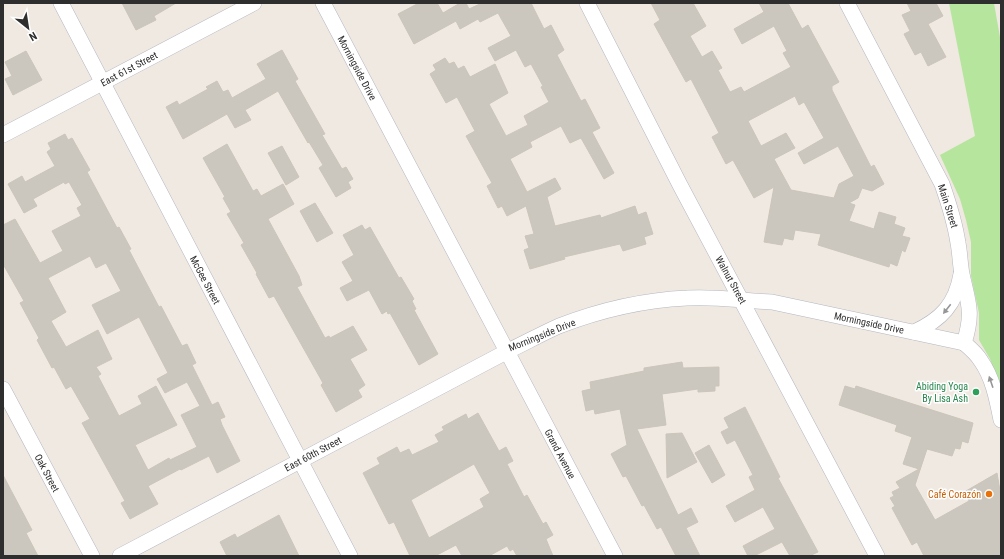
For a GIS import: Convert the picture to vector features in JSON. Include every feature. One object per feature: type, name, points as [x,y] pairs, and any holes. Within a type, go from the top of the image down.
[{"type":"street","name":"McGee Street","points":[[61,3],[350,556]]},
{"type":"street","name":"East 61st Street","points":[[3,135],[254,3]]},
{"type":"street","name":"Morningside Drive","points":[[323,3],[506,352],[559,326],[620,308],[686,298],[726,297],[772,302],[964,343]]},
{"type":"street","name":"Walnut Street","points":[[587,3],[680,185],[743,300],[876,556]]},
{"type":"street","name":"Main Street","points":[[847,3],[942,184],[955,228],[962,274],[969,296],[970,314],[968,331],[964,343]]},
{"type":"street","points":[[914,332],[938,319],[947,310],[959,288],[962,274]]},
{"type":"street","points":[[964,343],[981,360],[988,374],[1001,420]]},
{"type":"street","name":"East 60th Street","points":[[120,556],[506,352]]},
{"type":"street","name":"Grand Avenue","points":[[506,352],[615,556]]},
{"type":"street","name":"Oak Street","points":[[3,389],[92,556]]},
{"type":"green space","points":[[949,3],[994,3],[1001,43],[1001,389],[990,359],[979,340],[979,313],[971,276],[971,242],[960,199],[940,155],[975,136]]},
{"type":"building","points":[[122,3],[176,3],[154,16],[156,20],[136,30]]},
{"type":"building","points":[[419,3],[437,3],[443,13],[460,3],[466,3],[469,9],[482,3],[531,3],[544,29],[551,25],[564,50],[557,55],[581,101],[585,99],[600,128],[592,132],[614,173],[604,179],[581,138],[570,143],[561,126],[530,142],[532,147],[510,159],[527,192],[555,178],[561,189],[547,197],[555,226],[600,215],[601,218],[635,206],[638,215],[646,212],[653,234],[644,237],[646,244],[623,251],[620,244],[564,257],[565,259],[530,269],[524,250],[529,248],[525,236],[534,234],[526,206],[507,216],[502,206],[498,208],[487,186],[492,183],[466,136],[475,131],[457,97],[446,103],[430,74],[436,70],[433,65],[445,58],[449,64],[454,62],[458,69],[464,66],[470,77],[495,64],[508,93],[489,104],[506,136],[528,125],[524,116],[549,102],[541,87],[543,86],[531,64],[525,67],[516,50],[495,61],[488,48],[511,36],[498,13],[480,22],[478,19],[460,29],[456,21],[414,44],[398,14]]},
{"type":"building","points":[[651,3],[693,3],[706,26],[690,36],[702,57],[712,51],[722,68],[718,70],[730,92],[741,87],[744,92],[791,67],[783,53],[787,51],[774,26],[742,44],[734,29],[764,12],[759,3],[788,3],[802,29],[808,25],[839,82],[832,86],[832,90],[871,167],[874,165],[884,184],[872,191],[862,188],[858,198],[849,203],[855,205],[849,221],[874,229],[879,212],[896,217],[894,224],[905,228],[902,236],[910,238],[905,252],[902,250],[897,266],[890,263],[889,267],[818,245],[821,234],[795,230],[793,240],[784,238],[782,245],[764,242],[774,187],[754,198],[733,160],[726,164],[712,137],[719,133],[691,79],[686,82],[654,24],[660,20]],"holes":[[[795,96],[799,105],[804,102],[824,138],[798,153],[804,164],[838,146],[854,176],[839,184],[834,198],[791,190],[774,159],[795,148],[786,133],[761,146],[748,121]]]},
{"type":"building","points":[[907,3],[936,3],[943,16],[928,24],[946,57],[928,66],[921,52],[915,55],[904,34],[910,31],[902,15],[911,11]]},
{"type":"building","points":[[282,50],[298,79],[295,81],[325,134],[322,135],[342,169],[346,167],[353,179],[348,182],[351,188],[336,197],[319,168],[323,165],[309,142],[308,143],[278,91],[245,110],[251,120],[235,128],[227,114],[183,139],[166,107],[177,101],[179,105],[208,89],[206,87],[217,81],[223,92],[228,90],[232,98],[266,79],[257,64]]},
{"type":"building","points":[[26,51],[42,80],[13,95],[5,79],[12,76],[5,62]]},
{"type":"building","points":[[65,134],[68,140],[72,138],[90,170],[87,172],[117,228],[119,227],[131,249],[129,250],[159,307],[161,306],[182,346],[187,344],[196,363],[192,365],[212,405],[218,402],[225,417],[220,419],[222,425],[240,461],[217,473],[209,456],[181,470],[180,469],[148,486],[158,504],[130,519],[121,503],[125,501],[82,423],[90,419],[71,386],[66,389],[54,367],[52,368],[37,340],[39,338],[20,303],[24,301],[3,264],[3,225],[15,219],[40,263],[63,251],[52,231],[81,216],[77,208],[82,205],[69,182],[65,184],[64,182],[33,199],[37,206],[24,213],[8,184],[22,176],[25,182],[55,166],[47,152],[51,149],[48,143]],"holes":[[[90,256],[96,268],[106,263],[121,291],[92,305],[107,334],[139,317],[168,373],[157,379],[165,393],[187,382],[200,406],[181,415],[197,447],[170,460],[169,458],[148,470],[135,445],[177,425],[156,386],[138,396],[142,404],[119,416],[98,376],[101,374],[96,367],[112,359],[98,330],[66,347],[51,321],[66,312],[48,278]]]},
{"type":"building","points":[[227,144],[253,191],[257,189],[261,196],[283,184],[294,204],[268,219],[299,276],[302,285],[297,287],[325,338],[329,336],[330,338],[353,326],[367,350],[350,359],[365,385],[358,390],[362,397],[336,412],[321,385],[323,383],[274,296],[269,298],[256,274],[257,273],[241,245],[244,243],[227,214],[231,212],[223,198],[225,197],[203,158]]},
{"type":"building","points":[[282,146],[299,177],[286,185],[268,153]]},
{"type":"building","points":[[315,203],[333,233],[317,242],[300,211]]},
{"type":"building","points":[[362,225],[365,230],[370,227],[399,278],[401,277],[414,299],[412,301],[416,309],[414,310],[438,354],[419,365],[390,313],[388,314],[387,311],[382,314],[369,290],[347,301],[340,288],[353,281],[342,262],[354,255],[343,235]]},
{"type":"building","points":[[682,362],[683,368],[719,367],[719,386],[715,386],[715,391],[698,392],[698,389],[662,394],[666,425],[637,429],[678,515],[691,508],[698,522],[686,528],[700,556],[676,556],[661,527],[657,529],[644,505],[642,506],[626,476],[623,477],[611,454],[627,445],[620,409],[595,414],[594,409],[586,411],[582,391],[591,389],[590,382],[644,371],[644,368]]},
{"type":"building","points":[[845,386],[855,389],[856,386],[973,423],[968,443],[962,441],[960,449],[955,448],[952,456],[927,449],[915,485],[935,520],[969,501],[966,491],[997,473],[1001,497],[1001,556],[924,556],[917,542],[912,545],[892,508],[895,506],[890,498],[894,496],[892,492],[900,488],[896,482],[919,469],[903,464],[912,437],[895,431],[897,425],[839,405]]},
{"type":"building","points":[[745,407],[780,477],[778,478],[818,552],[809,556],[790,556],[782,542],[754,556],[748,556],[743,546],[775,529],[763,507],[735,522],[726,506],[755,490],[749,477],[753,475],[735,440],[727,444],[721,432],[729,428],[724,418]]},
{"type":"building","points":[[478,413],[499,451],[506,447],[513,461],[507,464],[524,497],[527,495],[543,524],[546,522],[553,535],[546,539],[553,556],[517,556],[513,549],[510,551],[507,546],[489,556],[462,556],[456,545],[435,556],[410,556],[394,522],[389,524],[363,473],[380,464],[377,458],[397,447],[400,453],[409,449],[412,455],[439,442],[435,435],[444,430],[442,427],[466,414],[468,419]],"holes":[[[474,464],[490,493],[480,499],[484,507],[429,538],[411,500]]]},
{"type":"building","points":[[682,433],[697,462],[667,478],[666,434]]},
{"type":"building","points":[[709,445],[725,475],[712,483],[695,453]]},
{"type":"building","points":[[3,475],[32,530],[26,533],[38,556],[3,556]]},
{"type":"building","points":[[279,515],[299,556],[227,556],[220,542],[235,534],[237,538]]},
{"type":"place","name":"Abiding Yoga By Lisa Ash","points":[[976,392]]},
{"type":"place","name":"Café Corazón","points":[[989,494]]}]
